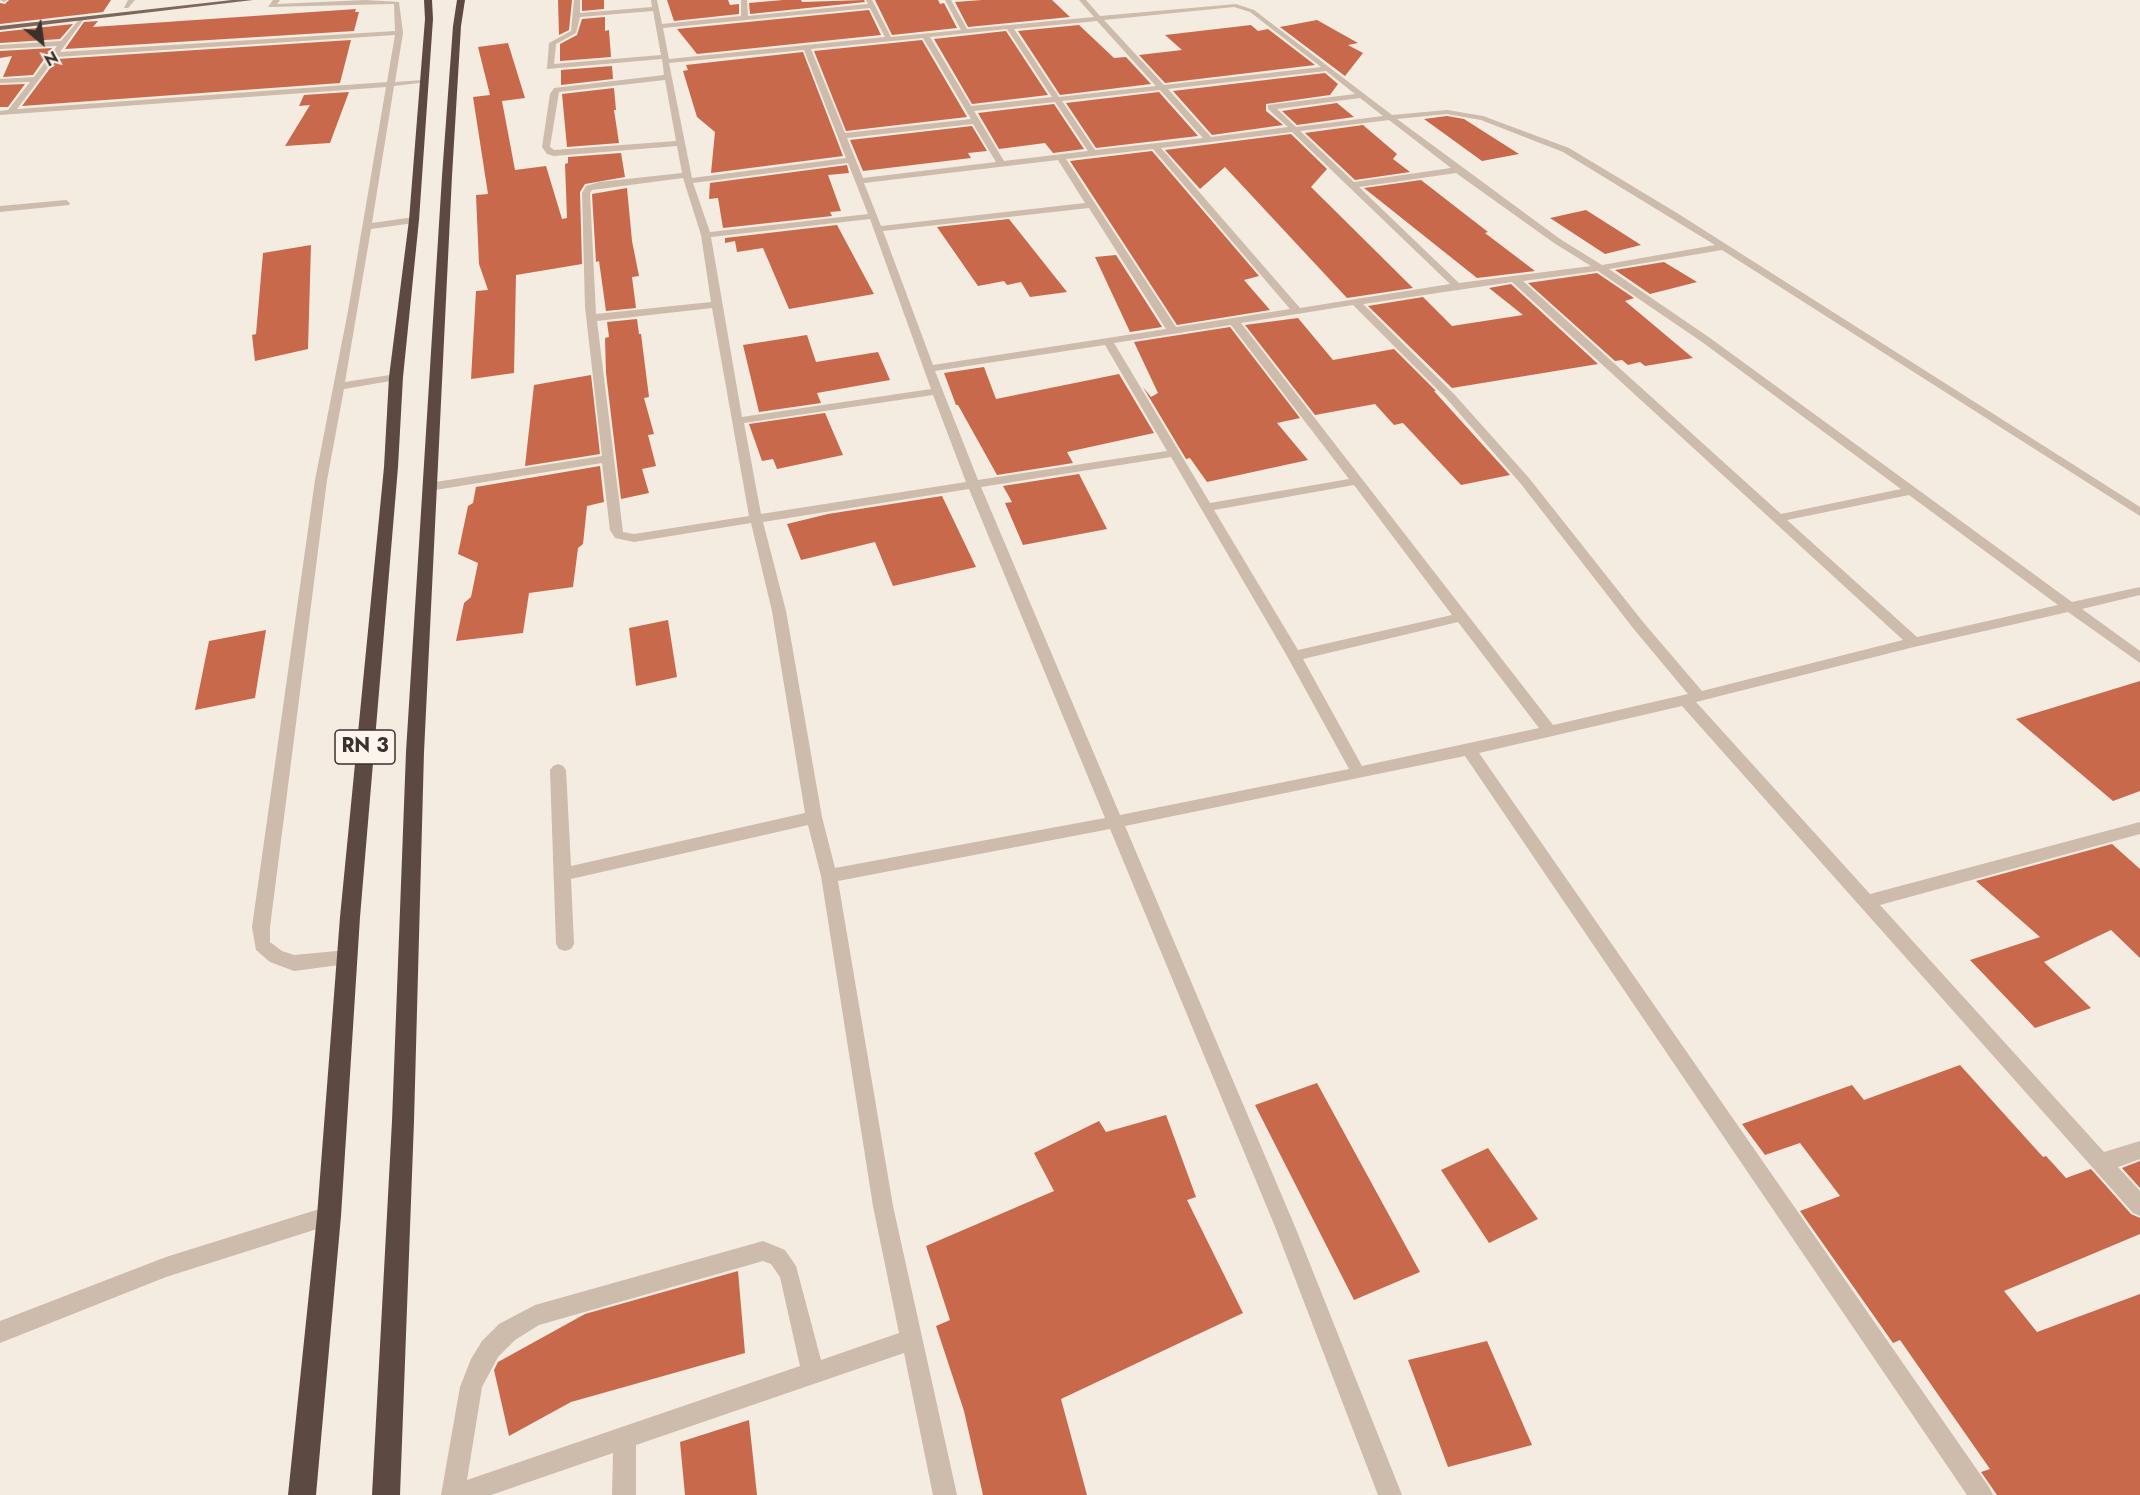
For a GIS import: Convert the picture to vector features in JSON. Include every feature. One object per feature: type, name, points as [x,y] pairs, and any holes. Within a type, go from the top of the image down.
[{"type":"highway","name":"RN 3","points":[[302,1495],[329,1216],[346,957],[391,467],[396,377],[414,220],[429,19],[428,0]]},
{"type":"highway","name":"RN 3","points":[[386,1495],[403,1121],[415,752],[447,176],[457,26],[461,0]]},
{"type":"main road","points":[[0,22],[189,0]]},
{"type":"main road","points":[[0,28],[250,0]]},
{"type":"street","points":[[126,7],[132,0]]},
{"type":"street","points":[[277,0],[270,6],[395,1],[397,3],[399,33],[367,227],[321,480],[261,927],[262,945],[276,957],[294,963],[346,957]]},
{"type":"street","points":[[577,0],[574,32],[553,43],[550,67],[807,47],[1231,2],[1252,11],[1458,170],[1557,242],[1600,268],[1706,340],[2140,658]]},
{"type":"street","points":[[744,0],[745,18]]},
{"type":"street","points":[[948,0],[965,31]]},
{"type":"street","points":[[1082,0],[1209,139]]},
{"type":"street","points":[[659,26],[870,3],[889,39]]},
{"type":"street","points":[[577,15],[654,4],[687,178],[706,235],[737,421],[756,519],[779,611],[814,817],[829,876],[883,1206],[945,1495]]},
{"type":"street","points":[[11,112],[81,19]]},
{"type":"street","points":[[1009,27],[1093,153]]},
{"type":"street","points":[[53,55],[399,33]]},
{"type":"street","points":[[925,35],[1001,164]]},
{"type":"street","points":[[0,47],[63,43]]},
{"type":"street","points":[[807,47],[876,222],[974,486],[1281,1218],[1390,1495]]},
{"type":"street","points":[[968,109],[1327,69]]},
{"type":"street","points":[[669,77],[556,90],[546,147],[554,153],[681,142]]},
{"type":"street","points":[[0,81],[36,78]]},
{"type":"street","points":[[0,113],[423,82]]},
{"type":"street","points":[[1361,96],[1272,107],[1457,286]]},
{"type":"street","points":[[860,181],[1389,117],[1447,112],[1463,113],[1545,140],[1576,156],[2140,512]]},
{"type":"street","points":[[842,136],[976,122]]},
{"type":"street","points":[[1155,146],[1297,311]]},
{"type":"street","points":[[1060,157],[1173,331]]},
{"type":"street","points":[[852,160],[599,185],[588,190],[592,318],[616,530],[619,535],[634,538],[1174,453]]},
{"type":"street","points":[[1352,185],[1458,170]]},
{"type":"street","points":[[0,209],[66,203]]},
{"type":"street","points":[[706,235],[1090,205]]},
{"type":"street","points":[[367,227],[414,220]]},
{"type":"street","points":[[929,369],[1457,286],[1600,268],[1723,247]]},
{"type":"street","points":[[1515,279],[1914,642]]},
{"type":"street","points":[[1355,302],[1450,396],[1526,481],[1692,698],[1866,902],[2140,1206]]},
{"type":"street","points":[[592,318],[717,304]]},
{"type":"street","points":[[1234,321],[1550,731]]},
{"type":"street","points":[[1108,341],[1294,656],[1358,772]]},
{"type":"street","points":[[339,386],[396,377]]},
{"type":"street","points":[[737,421],[937,391]]},
{"type":"street","points":[[429,486],[608,459]]},
{"type":"street","points":[[1207,507],[1358,481]]},
{"type":"street","points":[[1778,518],[1910,491]]},
{"type":"street","points":[[829,876],[1116,822],[1469,750],[1692,698],[1914,642],[2140,591]]},
{"type":"street","points":[[1294,656],[1462,617]]},
{"type":"street","points":[[1469,750],[1981,1495]]},
{"type":"street","points":[[558,770],[565,944]]},
{"type":"street","points":[[563,874],[814,817]]},
{"type":"street","points":[[1866,902],[2140,828]]},
{"type":"street","points":[[2102,1162],[2140,1150]]},
{"type":"street","points":[[0,1332],[166,1267],[329,1216]]},
{"type":"street","points":[[813,1373],[789,1273],[778,1257],[763,1251],[536,1316],[507,1332],[490,1349],[479,1367],[471,1387],[455,1495],[913,1339]]},
{"type":"street","points":[[624,1495],[625,1438]]},
{"type":"building","points":[[9,0],[111,0],[103,12],[0,24],[0,3],[5,4]]},
{"type":"building","points":[[558,0],[572,0],[569,30],[559,35]]},
{"type":"building","points":[[582,0],[604,0],[604,9],[582,11]]},
{"type":"building","points":[[667,0],[728,0],[730,5],[739,4],[739,14],[674,21]]},
{"type":"building","points":[[801,0],[802,2],[864,0],[865,2],[750,14],[749,3]]},
{"type":"building","points":[[875,0],[938,0],[940,4],[944,3],[957,28],[892,35]]},
{"type":"building","points":[[1052,0],[1070,17],[968,27],[955,2]]},
{"type":"building","points":[[356,9],[355,12],[359,12],[354,31],[65,49],[84,22],[98,21],[93,27]]},
{"type":"building","points":[[869,10],[881,35],[697,54],[677,29]]},
{"type":"building","points":[[605,17],[605,31],[609,30],[611,57],[560,61],[560,44],[577,35],[582,19]]},
{"type":"building","points":[[1317,20],[1358,43],[1348,45],[1363,53],[1345,76],[1280,27]]},
{"type":"building","points":[[73,24],[60,39],[0,43],[0,32]]},
{"type":"building","points":[[1079,25],[1114,58],[1126,57],[1151,84],[1060,95],[1018,31]]},
{"type":"building","points":[[1251,25],[1258,31],[1268,29],[1315,65],[1165,83],[1139,55],[1182,50],[1165,35]]},
{"type":"building","points":[[1006,31],[1048,95],[972,104],[934,39]]},
{"type":"building","points":[[351,40],[340,83],[22,106],[57,59]]},
{"type":"building","points":[[922,40],[967,117],[846,131],[814,51]]},
{"type":"building","points":[[508,43],[525,98],[502,101],[515,170],[546,166],[562,219],[567,218],[565,164],[568,163],[568,157],[621,153],[625,177],[585,184],[580,192],[582,264],[516,275],[514,373],[471,379],[476,291],[488,290],[479,264],[476,195],[488,194],[473,97],[490,95],[478,47]]},
{"type":"building","points":[[52,48],[33,75],[3,77],[12,56],[0,58],[0,51]]},
{"type":"building","points":[[803,52],[843,156],[711,173],[715,132],[697,117],[683,71],[688,70],[686,65]]},
{"type":"building","points":[[612,66],[613,79],[561,85],[561,70]]},
{"type":"building","points":[[1325,73],[1338,84],[1330,95],[1266,104],[1266,111],[1283,125],[1212,135],[1173,91]]},
{"type":"building","points":[[25,84],[8,107],[0,107],[0,85]]},
{"type":"building","points":[[614,88],[616,110],[614,110],[619,143],[567,147],[562,94]]},
{"type":"building","points":[[349,92],[330,143],[285,146],[310,105],[299,106],[304,95]]},
{"type":"building","points":[[1159,92],[1198,136],[1096,148],[1066,103]]},
{"type":"building","points":[[1337,103],[1354,117],[1297,125],[1282,111]]},
{"type":"building","points":[[1054,104],[1084,149],[1053,153],[1045,143],[999,149],[978,113]]},
{"type":"building","points":[[1447,116],[1464,119],[1519,154],[1482,161],[1424,119]]},
{"type":"building","points":[[1363,125],[1397,154],[1393,159],[1410,172],[1355,180],[1305,133]]},
{"type":"building","points":[[972,126],[987,151],[968,153],[971,158],[863,171],[850,140]]},
{"type":"building","points":[[1291,134],[1327,169],[1311,187],[1413,288],[1347,298],[1225,167],[1200,189],[1165,150]]},
{"type":"building","points":[[1152,151],[1259,276],[1244,280],[1270,310],[1177,325],[1070,161]]},
{"type":"building","points":[[847,165],[849,173],[828,175],[841,211],[830,212],[832,216],[723,228],[718,198],[709,199],[710,183]]},
{"type":"building","points":[[1421,180],[1535,271],[1477,278],[1364,188]]},
{"type":"building","points":[[627,188],[632,241],[639,276],[632,277],[636,308],[606,311],[599,261],[596,262],[592,194]]},
{"type":"building","points":[[1586,210],[1641,245],[1605,254],[1550,218]]},
{"type":"building","points":[[1009,219],[1067,292],[1030,297],[1021,282],[1007,285],[1004,281],[978,286],[937,227]]},
{"type":"building","points":[[837,225],[874,294],[789,309],[763,248],[737,252],[735,241],[725,243],[725,238]]},
{"type":"building","points":[[311,245],[308,349],[255,361],[252,335],[256,334],[263,253]]},
{"type":"building","points":[[1116,255],[1162,327],[1130,332],[1095,257]]},
{"type":"building","points":[[1664,262],[1697,282],[1650,294],[1615,270]]},
{"type":"building","points":[[1597,273],[1634,298],[1625,301],[1693,358],[1645,366],[1640,362],[1628,365],[1622,360],[1615,361],[1528,283]]},
{"type":"building","points":[[1511,284],[1598,364],[1452,388],[1368,306],[1423,297],[1452,326],[1523,315],[1489,288]]},
{"type":"building","points":[[1298,318],[1333,360],[1394,349],[1436,391],[1434,391],[1510,475],[1461,485],[1403,423],[1394,425],[1375,404],[1315,415],[1245,325]]},
{"type":"building","points":[[637,319],[649,397],[644,398],[654,434],[648,435],[656,466],[642,469],[649,493],[621,499],[606,373],[605,338],[609,337],[607,322]]},
{"type":"building","points":[[1230,327],[1300,418],[1277,423],[1308,460],[1207,482],[1190,458],[1186,459],[1143,387],[1151,397],[1158,393],[1134,342]]},
{"type":"building","points":[[807,335],[816,362],[878,352],[890,380],[817,393],[821,403],[759,412],[743,345]]},
{"type":"building","points":[[984,367],[996,399],[1119,374],[1154,433],[1067,452],[1073,463],[997,475],[956,405],[944,373]]},
{"type":"building","points":[[591,375],[600,454],[525,466],[534,385]]},
{"type":"building","points":[[825,413],[843,455],[777,469],[773,459],[762,461],[749,424]]},
{"type":"building","points":[[600,466],[604,502],[587,506],[583,544],[578,548],[573,587],[529,593],[523,633],[456,641],[464,603],[471,597],[478,563],[458,554],[468,506],[473,503],[476,487]]},
{"type":"building","points":[[1079,474],[1107,529],[1023,545],[1005,503],[1012,502],[1003,486]]},
{"type":"building","points":[[942,496],[976,567],[893,586],[875,542],[801,560],[787,524],[828,514]]},
{"type":"building","points":[[668,620],[677,677],[636,686],[629,628]]},
{"type":"building","points":[[266,630],[255,698],[195,710],[209,641]]},
{"type":"building","points":[[2140,681],[2140,791],[2113,801],[2016,719]]},
{"type":"building","points":[[2112,844],[2140,869],[2140,958],[2111,930],[2044,962],[2091,1008],[2035,1028],[1970,960],[2040,937],[1976,881]]},
{"type":"building","points":[[1960,1065],[2043,1157],[2046,1156],[2066,1178],[2091,1169],[2131,1214],[2140,1218],[2140,1234],[2004,1291],[2037,1332],[2140,1294],[2140,1495],[1997,1495],[1981,1472],[1990,1469],[1900,1340],[1893,1343],[1800,1211],[1840,1196],[1800,1143],[1765,1155],[1742,1124],[1852,1085],[1864,1100]]},
{"type":"building","points":[[1317,1083],[1420,1272],[1354,1300],[1255,1105]]},
{"type":"building","points":[[1166,1115],[1196,1197],[1187,1200],[1243,1313],[1061,1399],[1087,1495],[983,1495],[964,1411],[936,1326],[950,1320],[926,1246],[1054,1191],[1034,1153],[1099,1121],[1106,1132]]},
{"type":"building","points":[[1488,1148],[1538,1219],[1489,1243],[1441,1170]]},
{"type":"building","points":[[2140,1161],[2140,1188],[2122,1168]]},
{"type":"building","points":[[738,1271],[745,1353],[571,1402],[509,1436],[494,1370],[498,1362],[585,1314]]},
{"type":"building","points":[[1487,1341],[1532,1445],[1448,1467],[1408,1360]]},
{"type":"building","points":[[749,1420],[757,1495],[685,1495],[680,1442]]}]
